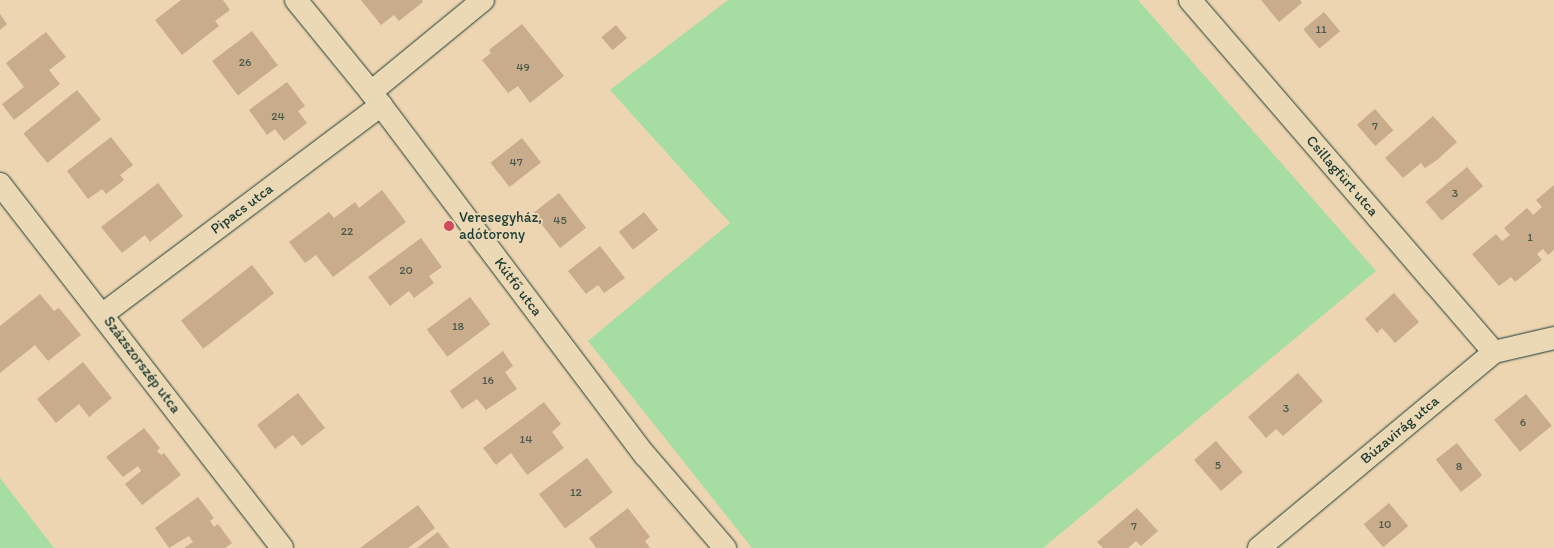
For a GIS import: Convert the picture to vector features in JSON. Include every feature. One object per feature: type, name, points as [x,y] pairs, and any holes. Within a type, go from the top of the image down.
[{"type":"street","name":"Kútfő utca","points":[[296,0],[376,99],[645,455],[725,548]]},
{"type":"street","name":"Pipacs utca","points":[[103,314],[376,99],[483,0]]},
{"type":"street","name":"Csillagfürt utca","points":[[1190,0],[1494,352]]},
{"type":"street","name":"Százszorszép utca","points":[[0,184],[103,314],[282,548]]},
{"type":"street","name":"Búzavirág utca","points":[[1259,548],[1494,352],[1554,338]]},
{"type":"green space","points":[[728,0],[1138,0],[1376,271],[1043,548],[752,548],[588,341],[730,223],[610,90]]},
{"type":"green space","points":[[0,478],[54,548],[0,548]]},
{"type":"building","points":[[181,0],[223,0],[230,10],[215,21],[219,26],[182,55],[155,20]]},
{"type":"building","points":[[361,0],[422,0],[423,2],[399,21],[394,15],[381,25]]},
{"type":"building","points":[[1261,0],[1300,0],[1302,3],[1279,22]]},
{"type":"building","points":[[1324,12],[1340,31],[1319,49],[1303,29]]},
{"type":"building","points":[[0,14],[7,24],[0,30]]},
{"type":"building","points":[[522,24],[564,76],[530,103],[518,86],[508,93],[482,60],[491,53],[489,50]]},
{"type":"building","points":[[616,25],[627,38],[612,50],[601,37]]},
{"type":"building","points":[[252,31],[278,65],[238,95],[212,61]]},
{"type":"building","points":[[46,32],[66,57],[49,70],[60,84],[14,120],[2,104],[24,87],[6,63]]},
{"type":"building","points":[[287,82],[305,106],[298,111],[307,123],[284,141],[275,129],[267,135],[249,110]]},
{"type":"building","points":[[77,90],[101,120],[47,163],[23,133]]},
{"type":"building","points":[[1375,109],[1393,130],[1375,146],[1357,125]]},
{"type":"building","points":[[1433,116],[1457,142],[1425,168],[1421,163],[1403,178],[1385,158]]},
{"type":"building","points":[[111,137],[133,165],[120,175],[124,180],[106,194],[102,189],[88,199],[67,171]]},
{"type":"building","points":[[522,138],[541,162],[510,187],[490,163]]},
{"type":"building","points":[[1467,167],[1483,186],[1442,221],[1426,202]]},
{"type":"building","points":[[158,183],[183,216],[150,242],[145,235],[122,253],[101,227]]},
{"type":"building","points":[[1554,185],[1554,250],[1548,255],[1543,249],[1537,254],[1542,260],[1515,282],[1511,277],[1499,286],[1472,254],[1496,234],[1502,241],[1510,235],[1504,228],[1527,208],[1533,215],[1542,207],[1536,200]]},
{"type":"building","points":[[382,190],[406,222],[333,277],[316,255],[305,263],[289,242],[329,212],[334,218],[355,202],[359,208]]},
{"type":"building","points":[[559,193],[586,228],[560,248],[533,213]]},
{"type":"building","points":[[644,212],[658,230],[633,250],[619,232]]},
{"type":"building","points":[[421,238],[442,267],[429,276],[434,283],[414,298],[409,291],[390,306],[368,277]]},
{"type":"building","points":[[600,246],[625,278],[604,293],[598,285],[586,294],[568,271]]},
{"type":"building","points":[[252,265],[274,293],[203,349],[181,320]]},
{"type":"building","points":[[1394,293],[1419,322],[1395,343],[1382,328],[1377,333],[1365,319]]},
{"type":"building","points":[[40,294],[54,311],[59,308],[81,335],[48,361],[35,345],[0,373],[0,326]]},
{"type":"building","points":[[470,297],[490,324],[447,357],[427,329]]},
{"type":"building","points":[[503,351],[513,366],[505,372],[517,389],[486,410],[477,399],[462,409],[450,391]]},
{"type":"building","points":[[83,362],[112,398],[89,417],[79,404],[56,423],[37,399]]},
{"type":"building","points":[[1298,373],[1323,401],[1283,436],[1276,429],[1266,438],[1248,417]]},
{"type":"building","points":[[298,393],[325,428],[302,446],[293,435],[275,449],[257,425]]},
{"type":"building","points":[[1526,394],[1552,426],[1520,452],[1494,420]]},
{"type":"building","points":[[544,402],[561,424],[552,432],[564,448],[527,475],[511,453],[496,465],[483,448]]},
{"type":"building","points":[[144,428],[160,448],[157,451],[161,455],[164,453],[181,475],[142,505],[125,484],[141,471],[138,466],[123,477],[106,457]]},
{"type":"building","points":[[1216,441],[1243,472],[1221,491],[1194,460]]},
{"type":"building","points":[[1457,443],[1482,475],[1461,492],[1436,460]]},
{"type":"building","points":[[587,458],[613,492],[565,528],[539,494]]},
{"type":"building","points":[[198,497],[214,518],[210,521],[214,527],[218,524],[232,543],[225,548],[184,548],[193,542],[189,536],[169,548],[155,528]]},
{"type":"building","points":[[1389,503],[1408,526],[1383,547],[1364,524]]},
{"type":"building","points":[[418,505],[435,528],[408,548],[360,548]]},
{"type":"building","points":[[628,508],[650,537],[645,541],[650,548],[596,548],[589,538]]},
{"type":"building","points":[[1137,508],[1158,531],[1141,546],[1136,541],[1128,548],[1103,548],[1097,542]]},
{"type":"building","points":[[438,532],[450,548],[417,548]]},
{"type":"place","name":"Veresegyház, adótorony","points":[[449,226]]}]
